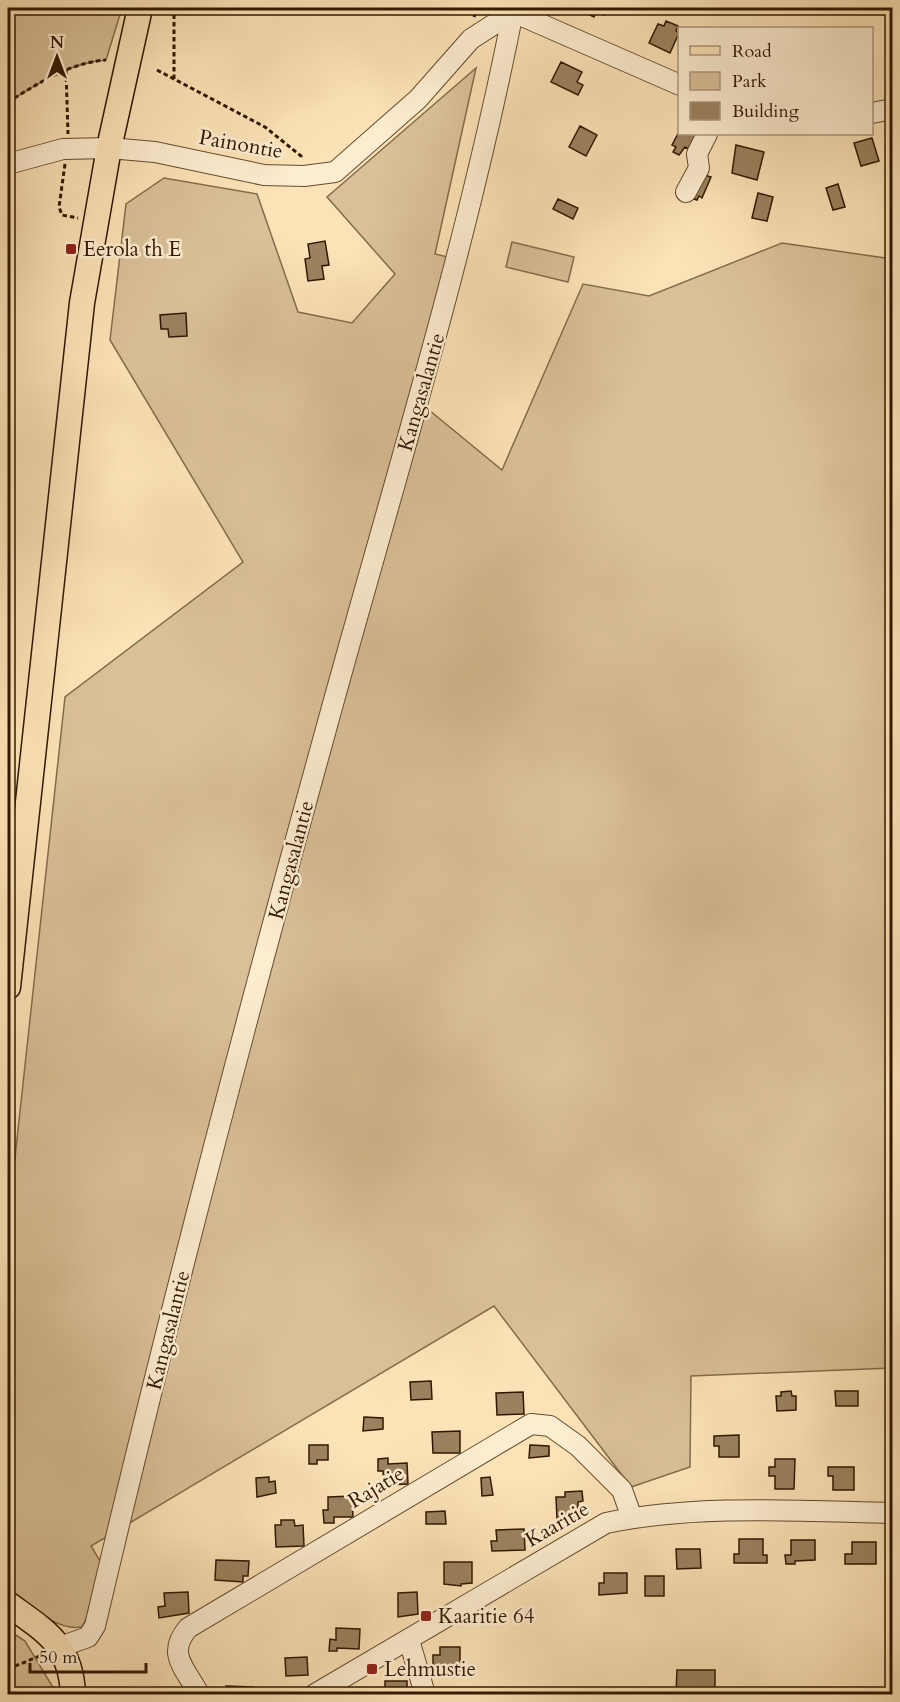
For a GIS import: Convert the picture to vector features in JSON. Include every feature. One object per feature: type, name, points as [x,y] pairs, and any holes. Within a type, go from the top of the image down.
[{"type":"main road","points":[[8,987],[82,303],[109,148],[140,8]]},
{"type":"main road","points":[[8,1604],[60,1647],[72,1672],[73,1695]]},
{"type":"street","name":"Painontie","points":[[10,154],[109,148],[155,152],[264,176],[304,176],[335,172],[418,99],[471,39],[515,10]]},
{"type":"street","points":[[515,10],[678,84]]},
{"type":"street","name":"Kangasalantie","points":[[60,1647],[88,1637],[95,1626],[206,1178],[324,734],[454,274],[515,10]]},
{"type":"street","points":[[873,113],[892,110]]},
{"type":"street","points":[[686,192],[699,168],[697,154],[706,135]]},
{"type":"street","name":"Rajatie","points":[[199,1695],[176,1653],[178,1640],[188,1628],[531,1424],[550,1426],[578,1446],[622,1490],[632,1518]]},
{"type":"street","name":"Kaaritie","points":[[315,1695],[585,1533],[606,1523],[632,1518],[728,1512],[892,1513]]},
{"type":"street","points":[[409,1640],[425,1695]]},
{"type":"path","points":[[174,8],[174,79]]},
{"type":"path","points":[[8,102],[55,74],[85,62],[106,60]]},
{"type":"path","points":[[157,70],[265,127],[301,156],[304,176]]},
{"type":"path","points":[[8,138],[10,154]]},
{"type":"path","points":[[8,1669],[60,1647]]},
{"type":"green space","points":[[8,8],[122,8],[106,60],[79,65],[67,70],[8,102]]},
{"type":"green space","points":[[476,68],[435,254],[452,258],[418,401],[502,470],[583,284],[649,296],[782,243],[892,259],[892,1368],[691,1376],[690,1467],[631,1487],[494,1306],[91,1546],[102,1564],[88,1615],[82,1627],[62,1625],[42,1615],[8,1588],[8,1222],[65,697],[243,562],[110,340],[126,204],[164,178],[257,194],[298,312],[352,323],[395,274],[327,197]]},
{"type":"green space","points":[[512,242],[574,257],[568,282],[506,267]]},
{"type":"green space","points":[[8,1630],[25,1641],[57,1694],[8,1694]]},
{"type":"building","points":[[575,8],[609,8],[605,15],[596,11],[594,17]]},
{"type":"building","points":[[666,21],[678,26],[676,31],[678,35],[670,53],[649,43],[658,24],[664,26]]},
{"type":"building","points":[[561,62],[582,72],[577,82],[583,85],[578,95],[551,82]]},
{"type":"building","points":[[580,126],[597,135],[586,156],[569,147]]},
{"type":"building","points":[[678,134],[701,135],[693,151],[685,147],[679,155],[673,152],[676,147],[672,145]]},
{"type":"building","points":[[872,138],[879,161],[861,166],[854,143]]},
{"type":"building","points":[[736,145],[764,152],[757,180],[732,173]]},
{"type":"building","points":[[701,174],[711,177],[702,198],[699,196],[697,200],[691,198]]},
{"type":"building","points":[[838,184],[845,207],[833,210],[826,188]]},
{"type":"building","points":[[758,193],[773,197],[767,221],[752,218]]},
{"type":"building","points":[[558,199],[578,208],[573,219],[553,209]]},
{"type":"building","points":[[325,241],[329,265],[322,266],[324,279],[308,281],[305,259],[310,258],[308,244]]},
{"type":"building","points":[[186,313],[187,336],[169,337],[168,329],[161,329],[160,315]]},
{"type":"building","points":[[431,1381],[432,1399],[411,1400],[410,1382]]},
{"type":"building","points":[[791,1391],[792,1396],[796,1396],[796,1410],[777,1411],[776,1396],[781,1396],[781,1392]]},
{"type":"building","points":[[835,1391],[858,1391],[858,1406],[836,1406]]},
{"type":"building","points":[[523,1392],[524,1414],[497,1415],[496,1393]]},
{"type":"building","points":[[364,1417],[383,1418],[383,1429],[363,1431]]},
{"type":"building","points":[[460,1431],[460,1453],[433,1453],[432,1432]]},
{"type":"building","points":[[739,1435],[739,1457],[719,1457],[719,1446],[714,1446],[714,1436]]},
{"type":"building","points":[[309,1445],[328,1445],[328,1460],[317,1460],[317,1464],[309,1464]]},
{"type":"building","points":[[530,1445],[549,1446],[549,1456],[529,1458]]},
{"type":"building","points":[[388,1458],[388,1464],[407,1463],[408,1484],[384,1485],[383,1471],[378,1471],[378,1459]]},
{"type":"building","points":[[775,1459],[795,1459],[794,1489],[775,1489],[775,1476],[769,1476],[769,1467],[775,1467]]},
{"type":"building","points":[[828,1467],[854,1467],[854,1490],[833,1490],[833,1476],[828,1476]]},
{"type":"building","points":[[269,1477],[269,1482],[275,1481],[276,1493],[257,1497],[256,1478]]},
{"type":"building","points":[[490,1477],[493,1495],[482,1496],[481,1478]]},
{"type":"building","points":[[582,1491],[583,1501],[578,1502],[578,1518],[557,1519],[556,1497],[565,1497],[565,1492]]},
{"type":"building","points":[[352,1496],[353,1517],[334,1517],[334,1523],[324,1523],[323,1510],[328,1510],[328,1497]]},
{"type":"building","points":[[445,1511],[446,1524],[426,1524],[426,1512]]},
{"type":"building","points":[[281,1520],[294,1520],[295,1526],[303,1525],[304,1546],[276,1547],[275,1525],[281,1525]]},
{"type":"building","points":[[524,1529],[525,1550],[492,1551],[491,1541],[497,1541],[496,1530]]},
{"type":"building","points":[[739,1539],[763,1539],[763,1555],[767,1555],[767,1563],[734,1563],[734,1554],[739,1554]]},
{"type":"building","points":[[791,1540],[815,1540],[815,1560],[786,1564],[785,1555],[791,1555]]},
{"type":"building","points":[[852,1542],[876,1542],[876,1564],[845,1564],[845,1554],[852,1554]]},
{"type":"building","points":[[676,1549],[700,1549],[701,1568],[677,1569]]},
{"type":"building","points":[[216,1560],[249,1561],[248,1576],[243,1576],[243,1582],[215,1580]]},
{"type":"building","points":[[444,1562],[472,1562],[472,1583],[461,1584],[461,1586],[444,1584]]},
{"type":"building","points":[[604,1573],[627,1573],[627,1593],[599,1595],[599,1583],[604,1583]]},
{"type":"building","points":[[645,1576],[664,1576],[664,1596],[645,1596]]},
{"type":"building","points":[[188,1592],[189,1613],[159,1618],[158,1607],[165,1606],[164,1593]]},
{"type":"building","points":[[417,1592],[418,1614],[398,1617],[398,1593]]},
{"type":"building","points":[[336,1628],[360,1629],[359,1649],[337,1648],[337,1651],[329,1651],[330,1639],[336,1640]]},
{"type":"building","points":[[440,1647],[460,1647],[460,1675],[439,1675],[439,1665],[433,1665],[433,1655],[440,1655]]},
{"type":"building","points":[[307,1657],[308,1675],[286,1676],[285,1658]]},
{"type":"building","points":[[677,1670],[715,1670],[715,1694],[676,1694]]},
{"type":"building","points":[[385,1681],[407,1681],[407,1694],[385,1694]]},
{"type":"building","points":[[226,1686],[253,1687],[253,1694],[226,1694]]},
{"type":"place","name":"Eerola th E","points":[[71,249]]},
{"type":"place","name":"Kaaritie 64","points":[[426,1616]]},
{"type":"place","name":"Lehmustie","points":[[372,1669]]}]
